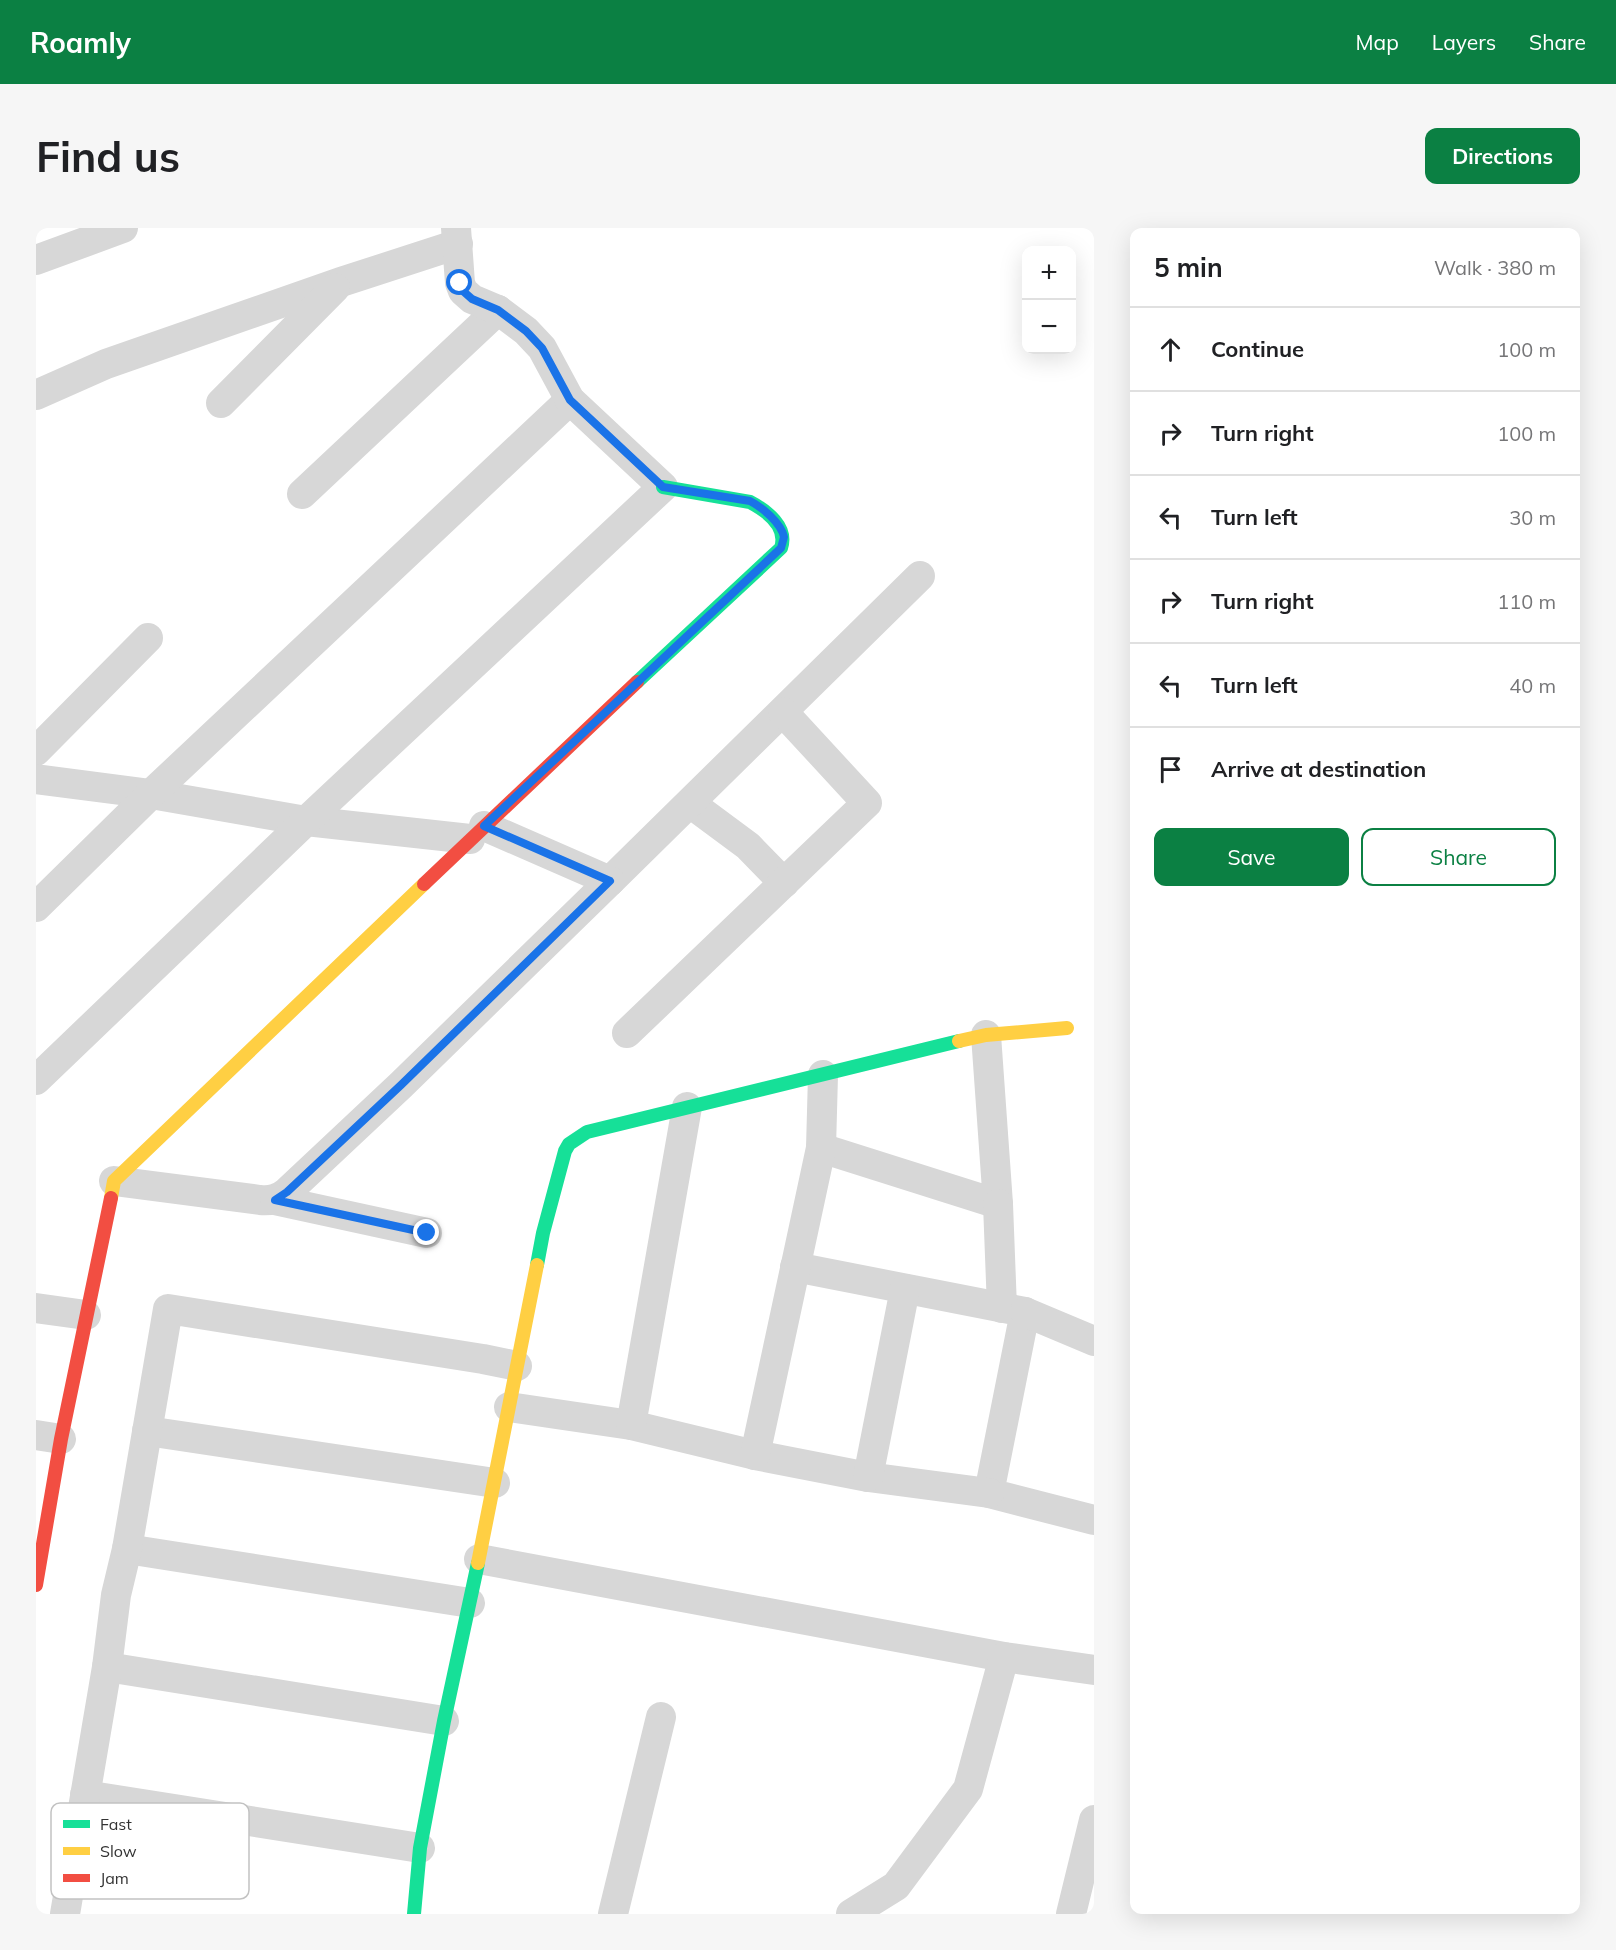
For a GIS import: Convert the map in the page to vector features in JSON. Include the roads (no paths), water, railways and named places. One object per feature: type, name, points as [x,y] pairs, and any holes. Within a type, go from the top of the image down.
[{"type":"street","points":[[36,260],[123,228]]},
{"type":"street","points":[[36,395],[106,364],[341,282],[457,236],[460,283],[463,291],[472,299],[498,310],[526,331],[542,348],[570,400],[663,487],[750,501],[780,526],[784,543],[114,1181],[86,1315],[49,1437],[37,1578]]},
{"type":"street","points":[[221,403],[341,282]]},
{"type":"street","points":[[302,494],[498,310]]},
{"type":"street","points":[[36,907],[150,794],[570,400]]},
{"type":"street","points":[[36,1080],[306,821],[663,487]]},
{"type":"street","points":[[275,1200],[287,1192],[401,1085],[920,576]]},
{"type":"street","points":[[36,751],[148,638]]},
{"type":"street","points":[[627,1033],[867,803],[783,711]]},
{"type":"street","points":[[36,779],[150,794],[306,821],[477,833],[610,881]]},
{"type":"street","points":[[690,803],[748,846],[784,883]]},
{"type":"street","points":[[414,1914],[420,1848],[444,1720],[495,1483],[543,1233],[565,1151],[569,1144],[587,1132],[986,1035],[1067,1028]]},
{"type":"street","points":[[986,1035],[998,1204],[1013,1310],[989,1493]]},
{"type":"street","points":[[755,1455],[821,1148],[823,1075]]},
{"type":"street","points":[[631,1425],[687,1107]]},
{"type":"street","points":[[821,1148],[998,1204]]},
{"type":"street","points":[[114,1181],[275,1200],[427,1233]]},
{"type":"street","points":[[795,1267],[1013,1310],[1094,1341]]},
{"type":"street","points":[[868,1476],[905,1289]]},
{"type":"street","points":[[36,1308],[86,1315]]},
{"type":"street","points":[[84,1803],[107,1667],[116,1595],[127,1549],[168,1308],[517,1366]]},
{"type":"street","points":[[509,1407],[631,1425],[755,1455],[868,1476],[989,1493],[1094,1520]]},
{"type":"street","points":[[147,1431],[495,1483]]},
{"type":"street","points":[[127,1549],[470,1603]]},
{"type":"street","points":[[479,1559],[1004,1657],[1094,1670]]},
{"type":"street","points":[[851,1914],[896,1886],[968,1789],[1004,1657]]},
{"type":"street","points":[[107,1667],[444,1720]]},
{"type":"street","points":[[613,1914],[661,1717]]},
{"type":"street","points":[[85,1795],[136,1803]]},
{"type":"street","points":[[249,1821],[420,1848]]},
{"type":"street","points":[[1071,1914],[1094,1821]]},
{"type":"street","points":[[65,1914],[68,1899]]}]
